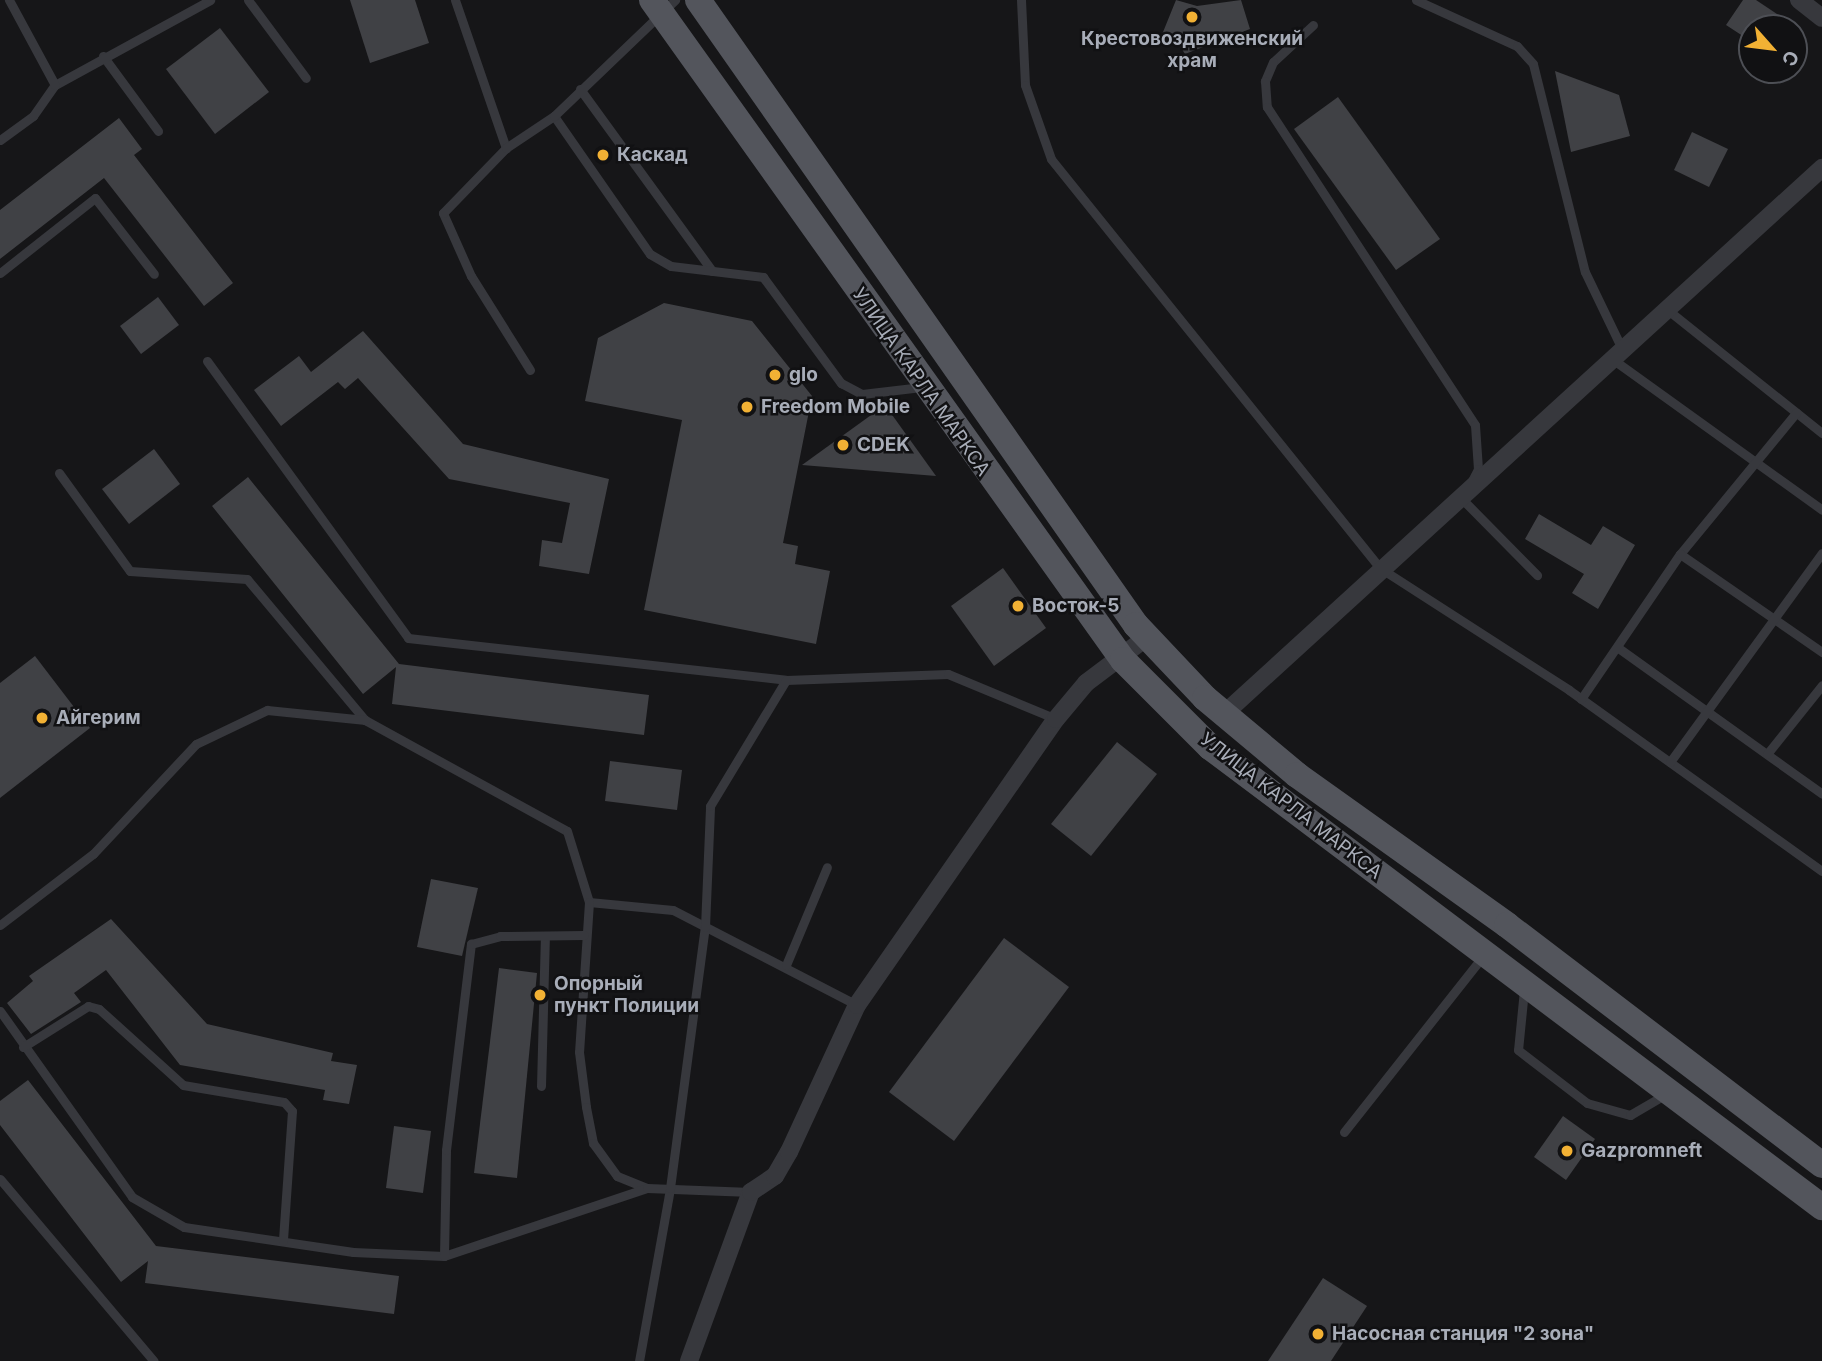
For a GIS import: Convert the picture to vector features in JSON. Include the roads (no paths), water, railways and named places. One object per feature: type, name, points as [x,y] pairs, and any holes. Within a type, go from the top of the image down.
[{"type":"main road","name":"УЛИЦА КАРЛА МАРКСА","points":[[698,0],[775,108],[945,361],[1147,637],[1224,714],[1822,1166]]},
{"type":"main road","name":"УЛИЦА КАРЛА МАРКСА","points":[[659,3],[747,127],[922,387],[1123,660],[1210,747],[1822,1207]]},
{"type":"street","points":[[1798,0],[1822,18]]},
{"type":"street","points":[[1224,714],[1380,568],[1460,504],[1822,168]]},
{"type":"street","points":[[689,1361],[751,1192],[775,1176],[789,1152],[857,1005],[1056,719],[1086,683],[1123,660],[1147,637]]},
{"type":"lane","points":[[9,0],[55,85]]},
{"type":"lane","points":[[0,140],[33,116],[55,85],[103,56],[210,0]]},
{"type":"lane","points":[[248,0],[306,78]]},
{"type":"lane","points":[[456,0],[506,148]]},
{"type":"lane","points":[[1021,0],[1025,85],[1051,159],[1380,568],[1581,699],[1821,870]]},
{"type":"lane","points":[[1416,0],[1517,46],[1533,64],[1585,272],[1619,357],[1822,510]]},
{"type":"lane","points":[[530,370],[471,276],[443,213],[506,148],[554,116],[659,3]]},
{"type":"lane","points":[[1313,25],[1273,62],[1265,81],[1267,107],[1475,425],[1478,469],[1460,504],[1537,575]]},
{"type":"lane","points":[[103,56],[158,131]]},
{"type":"lane","points":[[580,89],[712,271]]},
{"type":"lane","points":[[554,116],[650,254],[671,266],[763,277],[841,383],[862,394],[922,387]]},
{"type":"lane","points":[[0,273],[95,198],[154,274]]},
{"type":"lane","points":[[1669,311],[1822,433]]},
{"type":"lane","points":[[206,362],[408,638],[786,680],[948,674],[1056,719]]},
{"type":"lane","points":[[1581,699],[1681,554],[1796,413]]},
{"type":"lane","points":[[59,472],[130,571],[247,579],[365,720],[567,831],[589,902],[584,935],[579,1052],[593,1143],[617,1176],[647,1188]]},
{"type":"lane","points":[[1670,762],[1822,553]]},
{"type":"lane","points":[[1681,554],[1822,652]]},
{"type":"lane","points":[[1617,647],[1822,794]]},
{"type":"lane","points":[[639,1361],[670,1188],[705,927],[710,806],[786,680]]},
{"type":"lane","points":[[1767,754],[1822,685]]},
{"type":"lane","points":[[0,925],[93,854],[196,744],[267,710],[365,720]]},
{"type":"lane","points":[[786,965],[827,867]]},
{"type":"lane","points":[[589,902],[673,911],[786,965],[857,1005]]},
{"type":"lane","points":[[444,1255],[446,1150],[471,944],[500,936],[584,935]]},
{"type":"lane","points":[[541,1086],[545,936]]},
{"type":"lane","points":[[1345,1132],[1484,955]]},
{"type":"lane","points":[[1524,984],[1518,1050],[1587,1103],[1630,1115],[1670,1091]]},
{"type":"lane","points":[[23,1047],[88,1006],[99,1009],[183,1085],[284,1102],[292,1111],[283,1241]]},
{"type":"lane","points":[[0,1011],[4,1028],[23,1047],[132,1197],[184,1227],[283,1241],[444,1255],[647,1188],[751,1192]]},
{"type":"lane","points":[[0,1179],[154,1361]]},
{"type":"place","name":"Крестовоздвиженский храм","points":[[1192,17]]},
{"type":"place","name":"Каскад","points":[[603,155]]},
{"type":"place","name":"glo","points":[[775,375]]},
{"type":"place","name":"Freedom Mobile","points":[[747,407]]},
{"type":"place","name":"CDEK","points":[[843,445]]},
{"type":"place","name":"Восток-5","points":[[1018,606]]},
{"type":"place","name":"Айгерим","points":[[42,718]]},
{"type":"place","name":"Опорный пункт Полиции","points":[[540,995]]},
{"type":"place","name":"Gazpromneft","points":[[1567,1151]]},
{"type":"place","name":"Насосная станция \"2 зона\"","points":[[1318,1334]]}]
